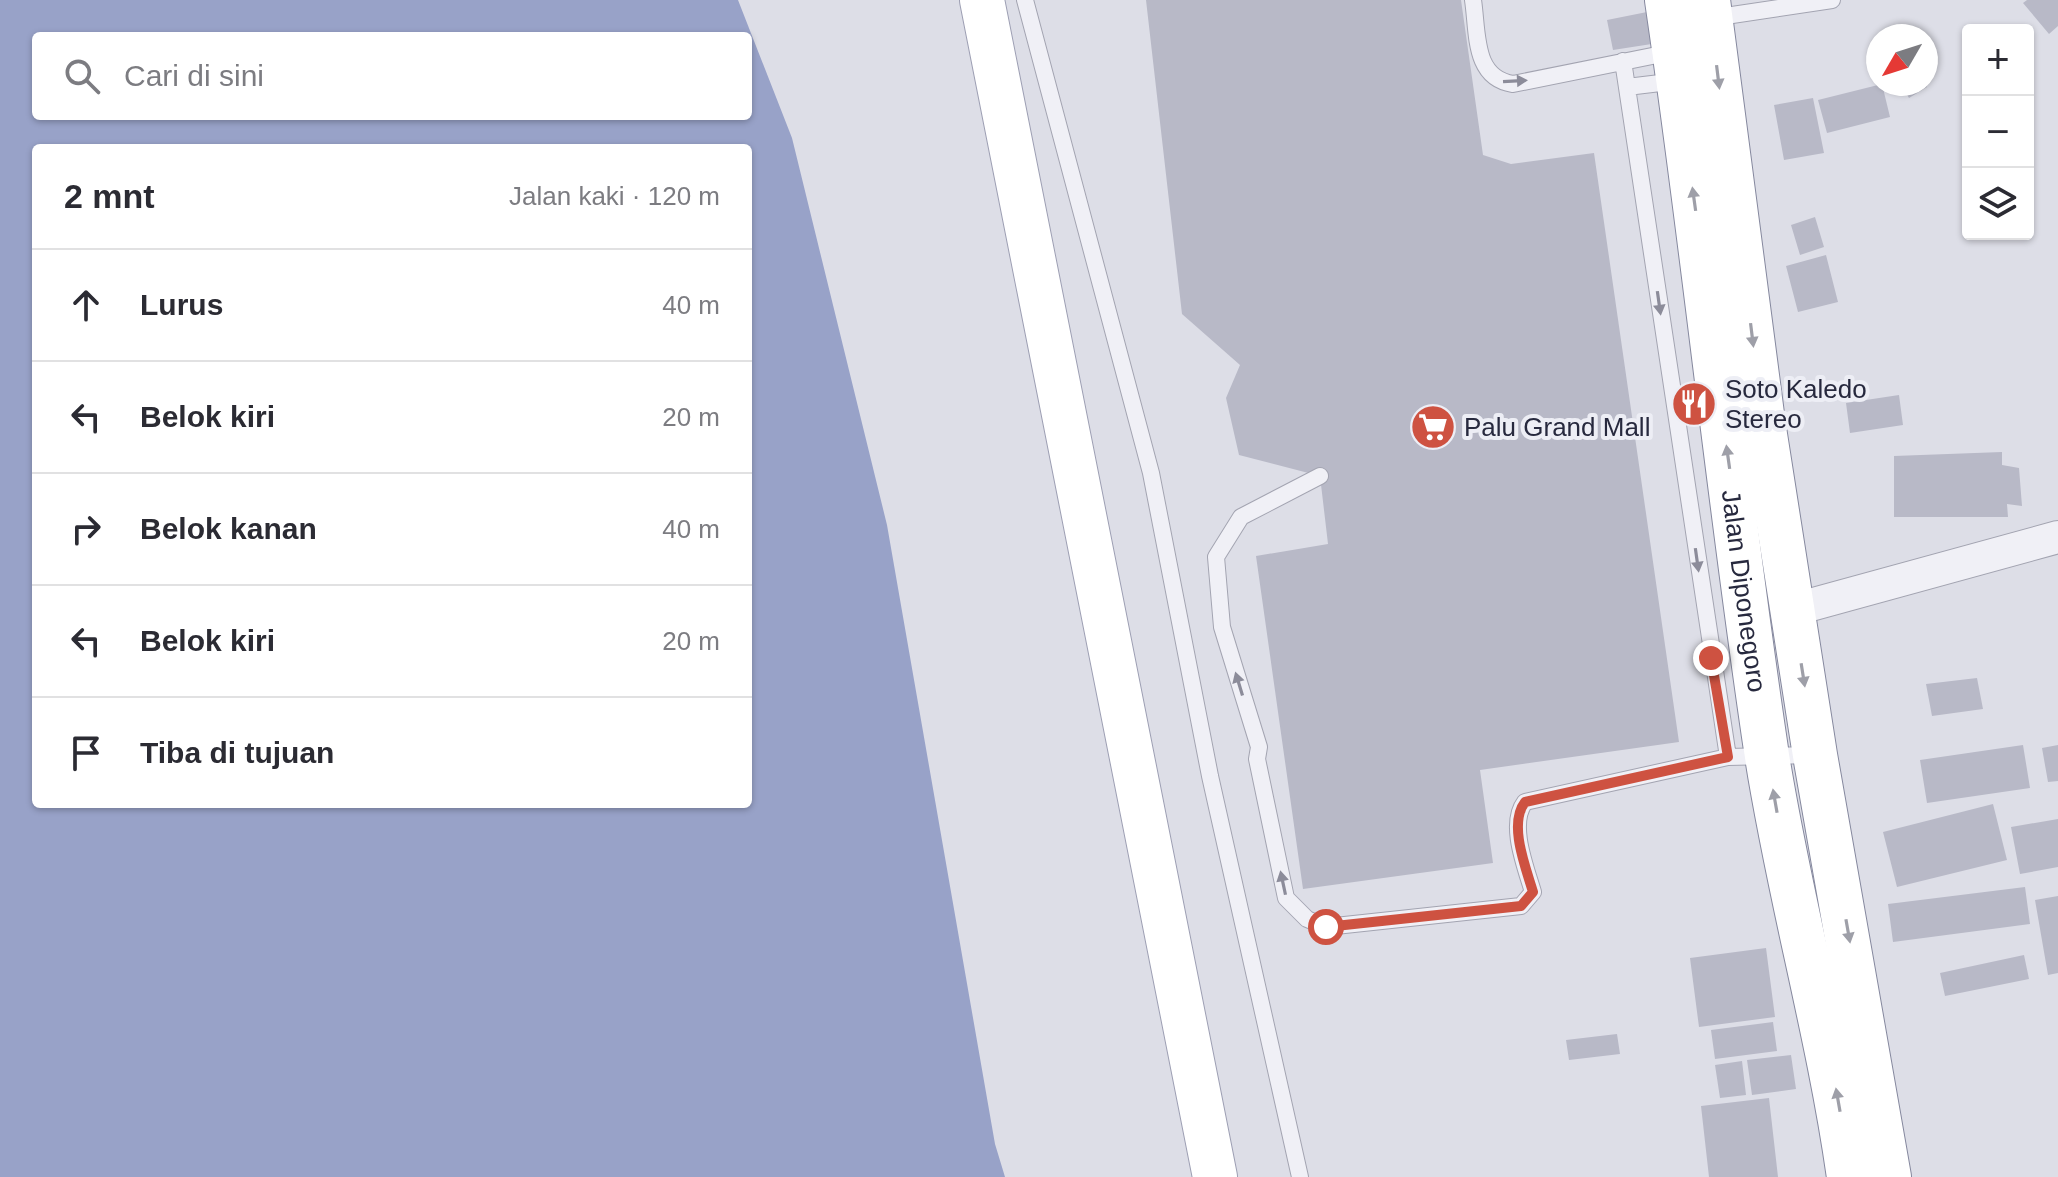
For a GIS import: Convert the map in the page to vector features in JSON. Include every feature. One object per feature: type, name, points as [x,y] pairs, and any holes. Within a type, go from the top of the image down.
[{"type":"main road","points":[[982,0],[1215,1177]]},
{"type":"main road","name":"Jalan Diponegoro","points":[[1667,0],[1748,757],[1797,917],[1838,1099],[1849,1177]]},
{"type":"main road","name":"Jalan Diponegoro","points":[[1709,9],[1763,422],[1815,755],[1889,1177]]},
{"type":"street","points":[[1792,610],[2058,537]]},
{"type":"lane","points":[[1025,0],[1151,473],[1210,776],[1300,1177]]},
{"type":"lane","points":[[1473,0],[1482,66],[1497,81],[1513,84],[1623,61],[1676,66]]},
{"type":"lane","points":[[1709,9],[1832,0]]},
{"type":"lane","points":[[1623,61],[1748,757]]},
{"type":"lane","points":[[1627,87],[1676,66]]},
{"type":"lane","points":[[1320,476],[1241,517],[1216,557],[1222,627],[1259,747],[1257,759],[1286,898],[1307,919],[1326,927],[1521,906],[1533,892],[1521,849],[1519,810],[1525,802],[1748,757],[1815,755]]},
{"type":"water","points":[[0,0],[738,0],[751,32],[32,32],[32,120],[752,120],[752,36],[792,138],[887,525],[995,1144],[1005,1177],[0,1177]]},
{"type":"building","name":"Palu Grand Mall","points":[[1146,0],[1461,0],[1483,155],[1511,164],[1594,153],[1679,742],[1480,770],[1493,863],[1303,889],[1256,556],[1328,544],[1320,476],[1239,455],[1226,398],[1240,365],[1182,314]]},
{"type":"building","points":[[2027,0],[2058,0],[2058,26],[2049,34],[2023,3]]},
{"type":"building","points":[[1652,11],[1658,43],[1613,50],[1607,20]]},
{"type":"building","points":[[1866,88],[1866,96],[1885,96],[1890,117],[1827,133],[1818,100]]},
{"type":"building","points":[[1813,98],[1824,153],[1784,160],[1774,105]]},
{"type":"building","points":[[1815,217],[1824,247],[1800,255],[1791,225]]},
{"type":"building","points":[[1826,255],[1838,302],[1798,312],[1786,266]]},
{"type":"building","points":[[1899,395],[1903,425],[1850,433],[1846,403]]},
{"type":"building","points":[[2002,452],[2002,465],[2019,468],[2022,506],[2007,504],[2008,517],[1894,517],[1894,456]]},
{"type":"building","points":[[1977,678],[1983,709],[1932,716],[1926,684]]},
{"type":"building","points":[[2023,745],[2030,788],[1927,803],[1920,760]]},
{"type":"building","points":[[2058,745],[2058,781],[2048,782],[2042,748]]},
{"type":"building","points":[[1993,804],[2007,860],[1897,887],[1883,832]]},
{"type":"building","points":[[2058,819],[2058,867],[2020,874],[2011,827]]},
{"type":"building","points":[[2025,887],[2030,924],[1893,942],[1888,904]]},
{"type":"building","points":[[2058,896],[2058,973],[2048,975],[2035,900]]},
{"type":"building","points":[[1766,948],[1775,1017],[1699,1027],[1690,958]]},
{"type":"building","points":[[2024,955],[2029,979],[1945,996],[1940,973]]},
{"type":"building","points":[[1773,1022],[1777,1051],[1715,1059],[1711,1030]]},
{"type":"building","points":[[1617,1034],[1620,1054],[1569,1060],[1566,1040]]},
{"type":"building","points":[[1791,1055],[1796,1089],[1752,1095],[1747,1060]]},
{"type":"building","points":[[1742,1061],[1746,1095],[1720,1098],[1715,1065]]},
{"type":"building","points":[[1769,1098],[1778,1177],[1709,1177],[1701,1106]]},
{"type":"place","name":"Soto Kaledo Stereo","points":[[1694,404]]},
{"type":"place","name":"Palu Grand Mall","points":[[1433,427]]},
{"type":"route","points":[[1326,927],[1521,906],[1533,892],[1521,849],[1519,810],[1529,799],[1728,757],[1711,658]]}]
